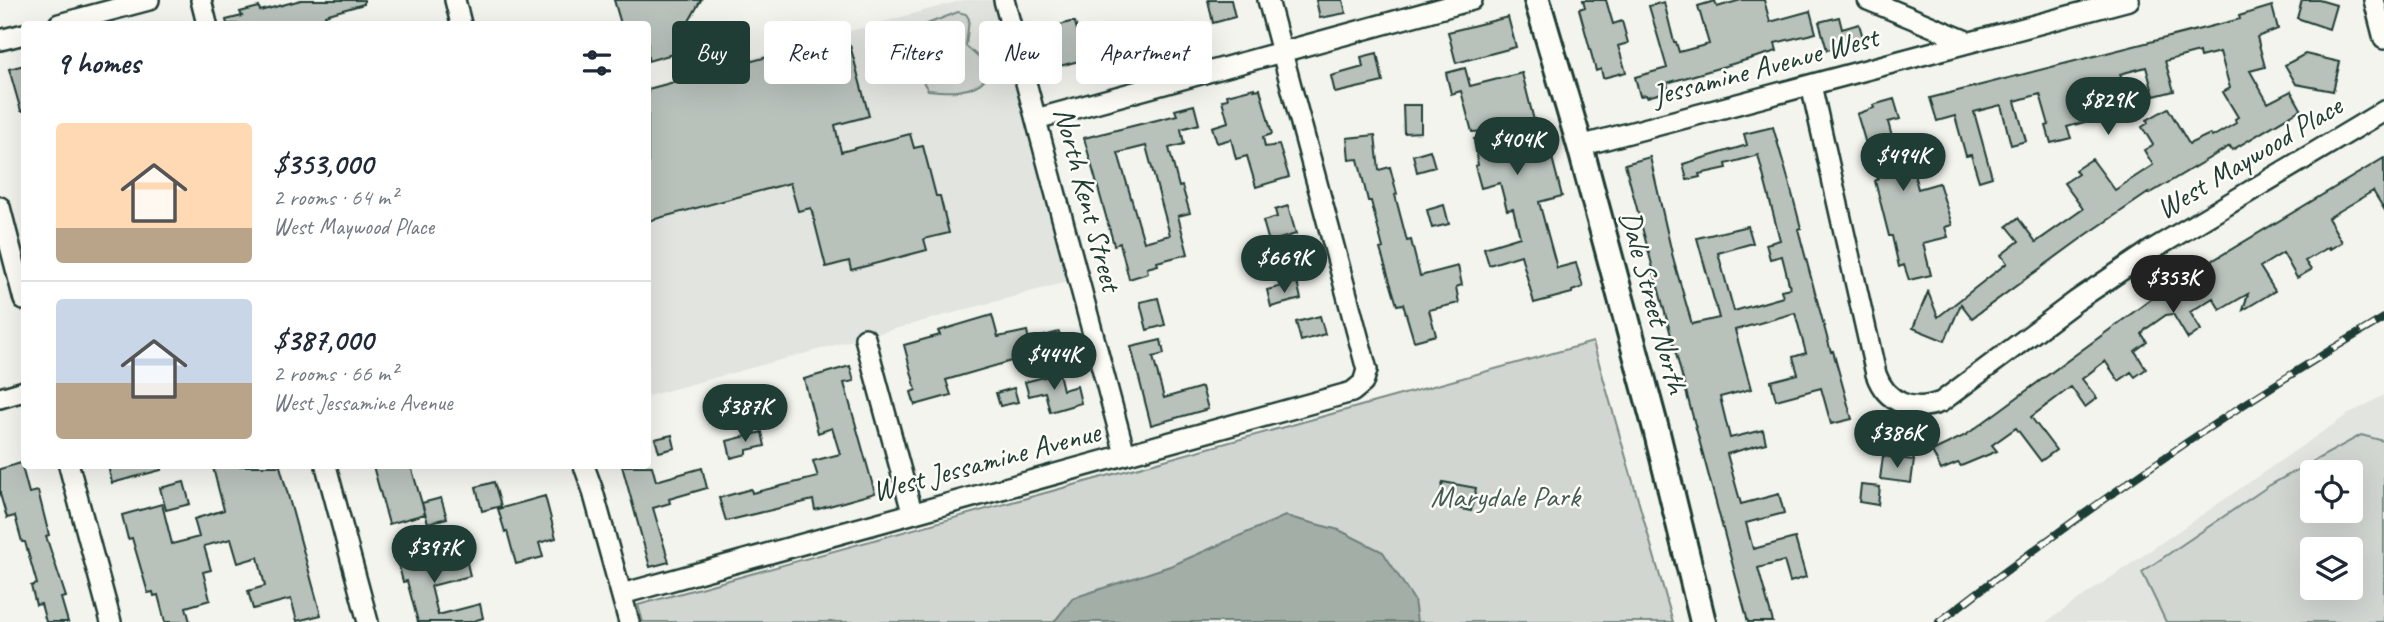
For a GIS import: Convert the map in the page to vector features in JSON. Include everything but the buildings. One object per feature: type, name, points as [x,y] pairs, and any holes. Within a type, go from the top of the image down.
[{"type":"main road","name":"Dale Street North","points":[[1537,0],[1580,146],[1656,429],[1703,622]]},
{"type":"street","points":[[70,21],[149,0]]},
{"type":"street","points":[[201,0],[206,21]]},
{"type":"street","points":[[455,0],[460,21]]},
{"type":"street","name":"North Kent Street","points":[[1004,0],[1125,454]]},
{"type":"street","points":[[1268,0],[1282,52]]},
{"type":"street","points":[[1036,119],[1472,0]]},
{"type":"street","points":[[1868,0],[1969,42]]},
{"type":"street","name":"Jessamine Avenue West","points":[[1580,146],[2129,0]]},
{"type":"street","points":[[2374,0],[2384,39]]},
{"type":"street","points":[[0,40],[21,35]]},
{"type":"street","name":"West Jessamine Avenue","points":[[622,594],[1352,392],[1363,383],[1367,370],[1282,52]]},
{"type":"street","name":"West Maywood Place","points":[[1811,85],[1876,374],[1885,391],[1894,399],[1917,408],[1941,402],[2141,257],[2384,111]]},
{"type":"street","points":[[0,207],[21,288]]},
{"type":"street","points":[[865,338],[912,512]]},
{"type":"street","points":[[0,398],[21,392]]},
{"type":"street","points":[[70,469],[111,622]]},
{"type":"street","points":[[327,469],[368,622]]},
{"type":"street","points":[[585,469],[629,622]]},
{"type":"shaded area","points":[[963,0],[993,0],[999,21],[979,21],[979,84],[1015,84],[1067,282],[651,395],[651,86],[672,80],[672,84],[750,84],[750,59],[764,55],[764,84],[851,84],[851,31],[865,27],[865,84],[965,84],[965,21],[887,21]]},
{"type":"shaded area","points":[[2384,395],[2384,622],[2046,622],[2347,415]]},
{"type":"shaded area","points":[[1285,516],[1339,530],[1383,552],[1414,600],[1417,622],[1054,622],[1073,598],[1173,565]]},
{"type":"green space","points":[[958,12],[966,14],[969,19],[966,46],[979,58],[979,84],[974,87],[951,91],[928,90],[924,84],[965,84],[965,21],[935,21]]},
{"type":"green space","name":"Marydale Park","points":[[1593,342],[1673,622],[643,622],[638,605]]},
{"type":"green space","points":[[2361,435],[2384,441],[2384,622],[2166,622],[2142,572],[2270,485],[2300,469],[2300,523],[2363,523],[2363,460],[2316,460]]},
{"type":"railway","points":[[1939,622],[2157,463],[2269,388],[2384,318]]}]
